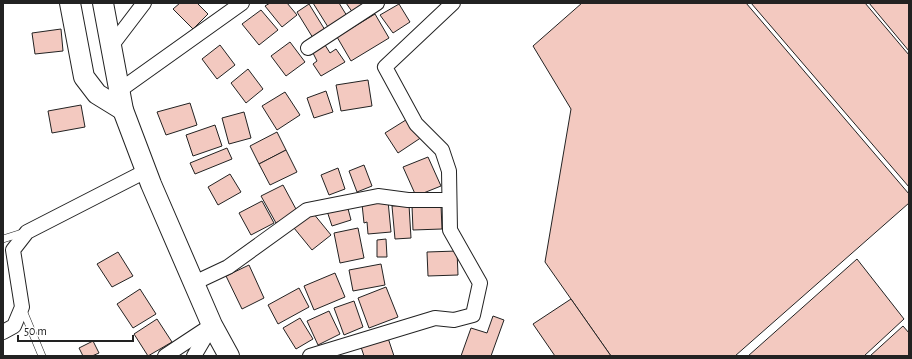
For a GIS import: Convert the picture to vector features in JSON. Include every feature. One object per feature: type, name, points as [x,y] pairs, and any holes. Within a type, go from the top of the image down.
[{"type":"main road","points":[[70,3],[84,78],[97,94],[123,110]]},
{"type":"main road","points":[[103,3],[123,110],[146,171],[212,325],[229,356]]},
{"type":"street","points":[[112,45],[144,3]]},
{"type":"street","points":[[120,90],[242,3]]},
{"type":"street","points":[[308,48],[377,3]]},
{"type":"street","points":[[310,356],[435,318],[454,320],[473,315],[480,283],[450,230],[449,171],[442,150],[416,124],[385,68],[452,3]]},
{"type":"street","points":[[3,332],[14,326],[22,307],[13,250],[27,232],[146,171]]},
{"type":"street","points":[[194,283],[228,267],[307,210],[378,196],[408,200],[449,200]]},
{"type":"street","points":[[165,356],[212,325]]},
{"type":"street","points":[[194,356],[212,325]]},
{"type":"lane","points":[[3,239],[27,232]]},
{"type":"lane","points":[[22,307],[42,356]]},
{"type":"building","points":[[180,3],[197,3],[208,14],[193,29],[173,9]]},
{"type":"building","points":[[270,3],[287,3],[297,15],[282,27],[265,6]]},
{"type":"building","points":[[313,3],[339,3],[347,16],[328,27]]},
{"type":"building","points":[[346,3],[368,3],[353,13]]},
{"type":"building","points":[[582,3],[746,3],[909,194],[909,203],[735,356],[611,356],[545,262],[571,109],[533,46]]},
{"type":"building","points":[[751,3],[865,3],[909,55],[909,187]]},
{"type":"building","points":[[869,3],[909,3],[909,51]]},
{"type":"building","points":[[309,4],[325,30],[313,38],[297,12]]},
{"type":"building","points":[[399,4],[410,22],[393,33],[380,15]]},
{"type":"building","points":[[261,10],[278,30],[259,45],[242,24]]},
{"type":"building","points":[[375,14],[389,38],[351,61],[337,37]]},
{"type":"building","points":[[61,29],[63,51],[35,54],[32,33]]},
{"type":"building","points":[[290,42],[305,62],[286,76],[271,56]]},
{"type":"building","points":[[220,45],[235,65],[217,79],[202,59]]},
{"type":"building","points":[[325,45],[330,53],[336,49],[345,62],[321,76],[313,64],[317,61],[313,53]]},
{"type":"building","points":[[248,69],[263,89],[246,103],[231,83]]},
{"type":"building","points":[[368,80],[372,106],[341,111],[336,85]]},
{"type":"building","points":[[326,91],[333,112],[314,118],[307,98]]},
{"type":"building","points":[[285,92],[300,115],[277,130],[262,106]]},
{"type":"building","points":[[190,103],[197,125],[166,135],[157,112]]},
{"type":"building","points":[[81,105],[85,127],[52,133],[48,111]]},
{"type":"building","points":[[244,112],[251,138],[229,144],[222,118]]},
{"type":"building","points":[[409,118],[422,137],[398,153],[385,133]]},
{"type":"building","points":[[215,125],[222,146],[193,156],[186,135]]},
{"type":"building","points":[[277,132],[286,150],[259,164],[250,146]]},
{"type":"building","points":[[227,148],[232,159],[195,174],[190,163]]},
{"type":"building","points":[[286,150],[297,172],[270,185],[259,164]]},
{"type":"building","points":[[428,157],[441,186],[416,196],[403,167]]},
{"type":"building","points":[[364,165],[372,186],[357,192],[349,171]]},
{"type":"building","points":[[338,168],[345,189],[329,195],[321,175]]},
{"type":"building","points":[[230,174],[241,192],[218,205],[208,187]]},
{"type":"building","points":[[283,185],[297,211],[276,223],[261,196]]},
{"type":"building","points":[[262,201],[274,223],[251,235],[239,213]]},
{"type":"building","points":[[388,201],[391,232],[368,234],[367,222],[364,223],[362,204]]},
{"type":"building","points":[[347,205],[351,220],[332,226],[327,211]]},
{"type":"building","points":[[409,205],[411,238],[395,239],[392,206]]},
{"type":"building","points":[[441,205],[442,229],[413,230],[412,206]]},
{"type":"building","points":[[313,213],[331,235],[312,250],[294,228]]},
{"type":"building","points":[[358,228],[364,258],[340,263],[334,233]]},
{"type":"building","points":[[386,239],[387,257],[377,257],[377,240]]},
{"type":"building","points":[[457,251],[458,275],[428,276],[427,252]]},
{"type":"building","points":[[118,252],[133,276],[112,287],[97,264]]},
{"type":"building","points":[[857,259],[904,319],[864,356],[748,356]]},
{"type":"building","points":[[381,264],[385,285],[353,291],[349,270]]},
{"type":"building","points":[[249,265],[264,298],[242,309],[226,276]]},
{"type":"building","points":[[335,273],[345,297],[314,310],[304,286]]},
{"type":"building","points":[[386,287],[398,317],[369,328],[358,298]]},
{"type":"building","points":[[299,288],[309,307],[278,324],[268,305]]},
{"type":"building","points":[[140,289],[156,314],[133,328],[117,304]]},
{"type":"building","points":[[571,299],[611,356],[555,356],[533,324]]},
{"type":"building","points":[[354,301],[363,327],[344,335],[334,308]]},
{"type":"building","points":[[329,311],[340,334],[318,345],[307,321]]},
{"type":"building","points":[[493,316],[504,320],[491,356],[461,356],[471,328],[487,333]]},
{"type":"building","points":[[300,318],[313,339],[296,349],[283,328]]},
{"type":"building","points":[[157,319],[172,342],[148,356],[134,334]]},
{"type":"building","points":[[903,326],[909,333],[909,356],[870,356]]},
{"type":"building","points":[[388,338],[394,356],[364,356],[361,347]]},
{"type":"building","points":[[93,341],[99,353],[92,356],[83,356],[79,348]]}]
